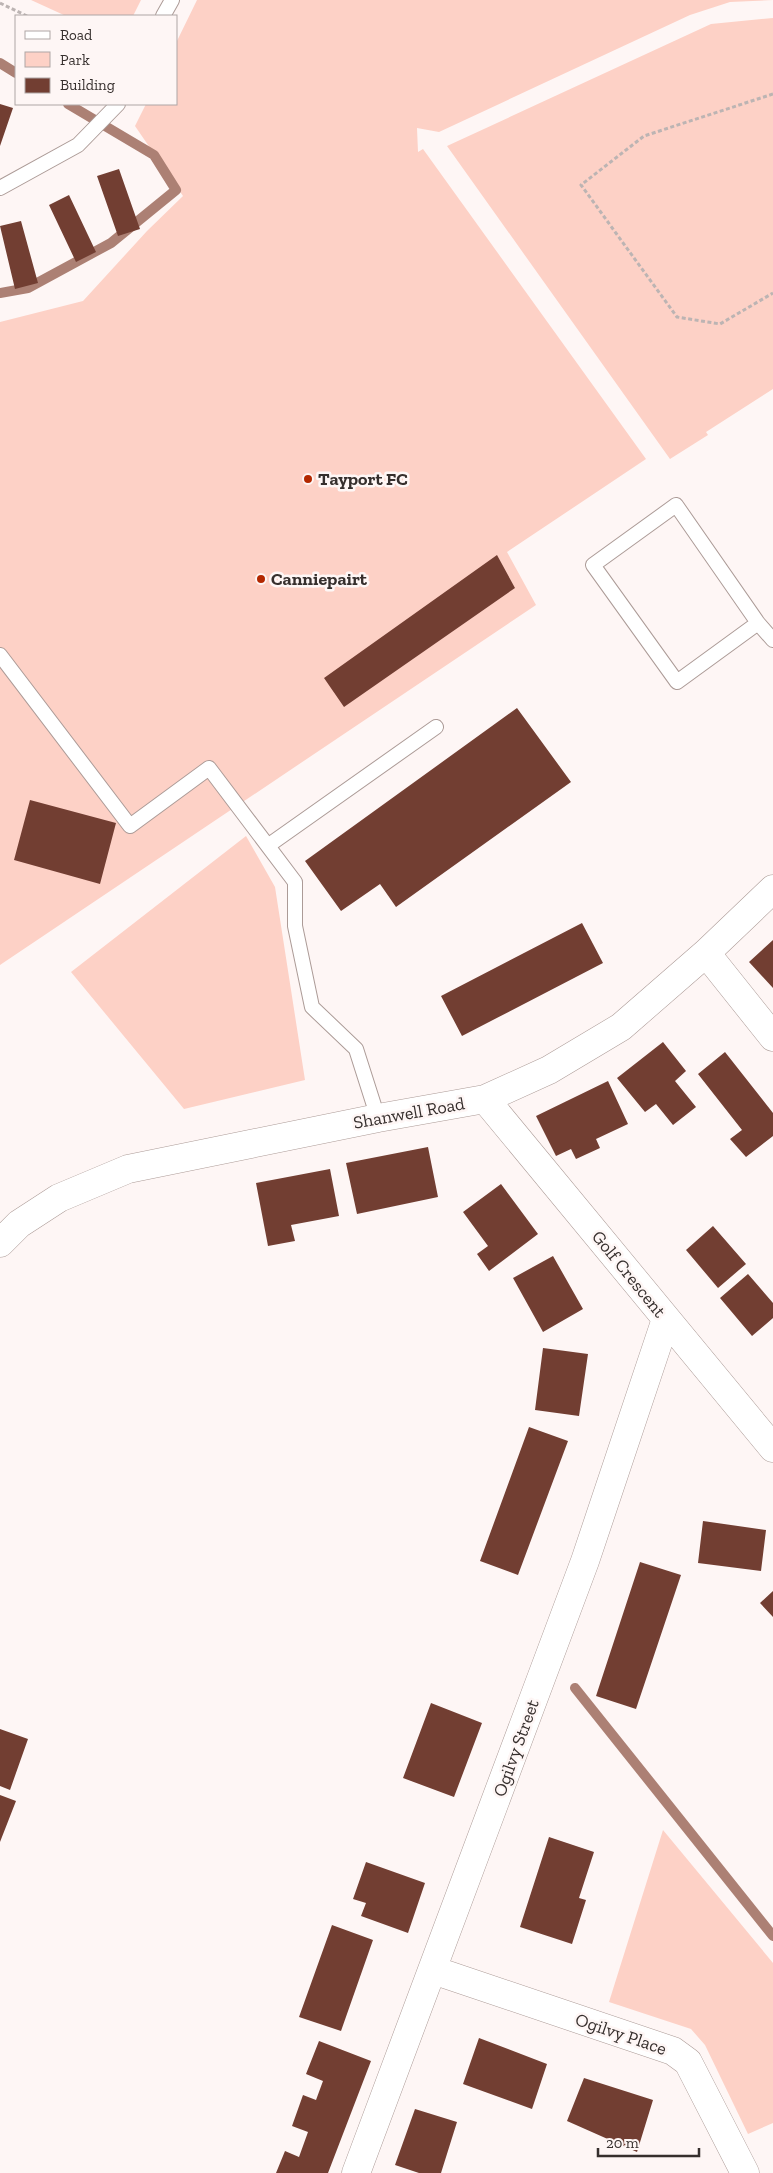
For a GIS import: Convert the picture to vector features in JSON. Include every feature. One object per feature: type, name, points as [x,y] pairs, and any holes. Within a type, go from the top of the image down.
[{"type":"street","name":"Shanwell Road","points":[[0,1243],[19,1224],[59,1198],[128,1169],[378,1118],[485,1099],[549,1070],[621,1027],[706,954],[773,889]]},
{"type":"street","points":[[706,954],[773,1037]]},
{"type":"street","name":"Golf Crescent","points":[[485,1099],[773,1448]]},
{"type":"street","name":"Ogilvy Street","points":[[356,2173],[585,1561],[666,1319]]},
{"type":"street","name":"Ogilvy Place","points":[[433,1970],[673,2051],[688,2062],[745,2173]]},
{"type":"lane","points":[[164,15],[172,0]]},
{"type":"lane","points":[[0,188],[78,145],[117,105]]},
{"type":"lane","points":[[758,623],[677,682],[593,565],[676,506],[758,623],[773,640]]},
{"type":"lane","points":[[0,655],[130,826],[209,768],[295,882],[295,926],[312,1007],[356,1049],[378,1118]]},
{"type":"lane","points":[[268,845],[436,727]]},
{"type":"path","points":[[0,3],[25,15]]},
{"type":"path","points":[[773,94],[644,136],[581,185],[677,317],[720,324],[773,294]]},
{"type":"green space","points":[[31,0],[141,0],[134,15],[64,15]]},
{"type":"green space","name":"Canniepairt","points":[[197,0],[773,0],[730,2],[690,15],[439,132],[417,128],[418,152],[423,149],[646,459],[507,552],[536,605],[0,965],[0,322],[83,301],[147,231],[183,196],[135,126],[146,105],[178,105],[178,39]]},
{"type":"green space","points":[[773,18],[773,389],[706,432],[708,435],[670,459],[447,146],[711,24]]},
{"type":"green space","points":[[246,836],[275,887],[305,1080],[184,1109],[71,972]]},
{"type":"green space","points":[[663,1830],[773,1963],[773,2123],[748,2134],[705,2045],[691,2029],[609,2002]]},
{"type":"building","points":[[0,104],[13,108],[0,146]]},
{"type":"building","points":[[119,169],[140,229],[118,236],[97,176]]},
{"type":"building","points":[[69,195],[96,252],[76,262],[49,205]]},
{"type":"building","points":[[21,221],[38,283],[15,289],[0,226]]},
{"type":"building","points":[[497,555],[515,588],[344,707],[324,678]]},
{"type":"building","points":[[517,708],[571,782],[396,907],[380,884],[341,911],[305,861]]},
{"type":"building","points":[[30,800],[116,823],[100,884],[14,860]]},
{"type":"building","points":[[582,923],[603,963],[462,1036],[441,996]]},
{"type":"building","points":[[773,940],[773,988],[749,962]]},
{"type":"building","points":[[663,1042],[686,1071],[675,1081],[696,1107],[673,1125],[656,1104],[645,1112],[617,1078]]},
{"type":"building","points":[[725,1052],[773,1113],[773,1136],[746,1157],[730,1139],[742,1130],[698,1074]]},
{"type":"building","points":[[608,1081],[628,1124],[596,1139],[600,1148],[576,1159],[571,1149],[556,1156],[536,1116]]},
{"type":"building","points":[[428,1147],[438,1197],[357,1214],[346,1163]]},
{"type":"building","points":[[330,1169],[339,1216],[291,1225],[295,1241],[268,1246],[256,1183]]},
{"type":"building","points":[[501,1184],[538,1234],[489,1271],[477,1254],[488,1246],[463,1212]]},
{"type":"building","points":[[713,1226],[746,1264],[718,1288],[686,1250]]},
{"type":"building","points":[[553,1256],[583,1309],[543,1332],[513,1278]]},
{"type":"building","points":[[748,1274],[773,1303],[773,1318],[752,1336],[720,1298]]},
{"type":"building","points":[[543,1348],[588,1354],[579,1416],[535,1410]]},
{"type":"building","points":[[529,1427],[568,1441],[518,1575],[480,1561]]},
{"type":"building","points":[[703,1521],[766,1530],[761,1571],[698,1563]]},
{"type":"building","points":[[640,1562],[681,1575],[636,1709],[596,1696]]},
{"type":"building","points":[[773,1591],[773,1617],[760,1603]]},
{"type":"building","points":[[431,1703],[482,1723],[454,1797],[403,1778]]},
{"type":"building","points":[[0,1729],[28,1739],[10,1790],[0,1786]]},
{"type":"building","points":[[0,1795],[16,1801],[0,1842]]},
{"type":"building","points":[[549,1837],[594,1852],[579,1898],[586,1900],[572,1944],[520,1927]]},
{"type":"building","points":[[366,1862],[425,1883],[408,1933],[361,1916],[366,1903],[353,1899]]},
{"type":"building","points":[[332,1925],[373,1940],[341,2031],[299,2017]]},
{"type":"building","points":[[479,2038],[547,2064],[532,2109],[463,2084]]},
{"type":"building","points":[[319,2041],[371,2061],[328,2173],[276,2173],[285,2151],[299,2157],[308,2132],[292,2126],[303,2095],[316,2100],[323,2081],[306,2074]]},
{"type":"building","points":[[584,2078],[653,2100],[637,2152],[567,2121]]},
{"type":"building","points":[[415,2109],[457,2122],[441,2173],[419,2173],[395,2165]]},
{"type":"waterway","points":[[0,63],[15,72]]},
{"type":"waterway","points":[[0,293],[28,288],[111,243],[176,190],[154,155],[70,105]]},
{"type":"waterway","points":[[575,1688],[773,1936]]},
{"type":"place","name":"Tayport FC","points":[[308,479]]},
{"type":"place","name":"Canniepairt","points":[[261,579]]}]
